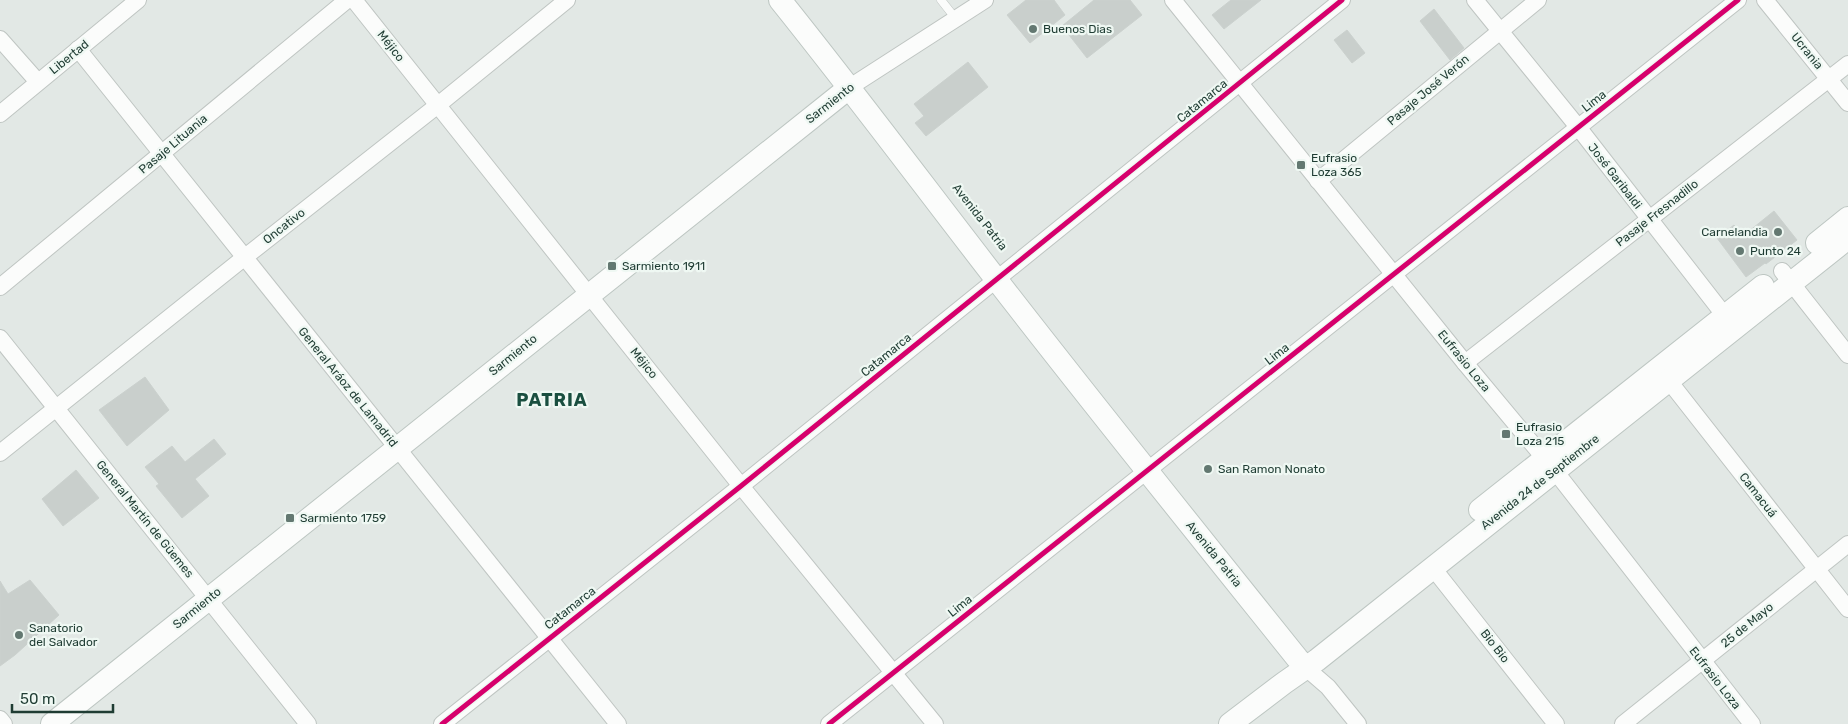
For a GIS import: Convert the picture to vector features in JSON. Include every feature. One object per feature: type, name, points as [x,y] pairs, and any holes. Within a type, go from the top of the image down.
[{"type":"main road","name":"Avenida Patria","points":[[780,0],[854,84]]},
{"type":"main road","name":"Avenida Patria","points":[[795,0],[854,84],[1151,466],[1310,654]]},
{"type":"main road","name":"Sarmiento","points":[[52,724],[854,84]]},
{"type":"main road","name":"Avenida 24 de Septiembre","points":[[1787,277],[1848,218]]},
{"type":"main road","name":"Avenida 24 de Septiembre","points":[[1230,724],[1310,654],[1787,277],[1848,238]]},
{"type":"main road","name":"Avenida 24 de Septiembre","points":[[1310,654],[1433,568],[1550,465],[1669,381],[1730,322]]},
{"type":"street","name":"Libertad","points":[[0,114],[138,0]]},
{"type":"street","name":"Pasaje Lituania","points":[[0,287],[346,0]]},
{"type":"street","name":"Méjico","points":[[354,0],[741,486],[935,724]]},
{"type":"street","name":"Oncativo","points":[[0,453],[568,0]]},
{"type":"street","name":"Sarmiento","points":[[854,84],[985,0]]},
{"type":"street","name":"Eufrasio Loza","points":[[1173,0],[1465,363],[1550,465],[1752,724]]},
{"type":"street","name":"Catamarca","points":[[442,724],[741,486],[1342,0]]},
{"type":"street","name":"José Garibaldi","points":[[1475,0],[1578,127],[1730,322]]},
{"type":"street","name":"Pasaje José Verón","points":[[1318,181],[1538,0]]},
{"type":"street","name":"Lima","points":[[829,724],[1738,0]]},
{"type":"street","name":"Ucrania","points":[[1765,0],[1848,103]]},
{"type":"street","points":[[0,39],[38,82]]},
{"type":"street","name":"General Aráoz de Lamadrid","points":[[78,49],[618,724]]},
{"type":"street","name":"Pasaje Fresnadillo","points":[[1465,363],[1848,64]]},
{"type":"street","points":[[1787,277],[1848,354]]},
{"type":"street","name":"General Martín de Güemes","points":[[0,338],[308,724]]},
{"type":"street","name":"Camacuá","points":[[1669,381],[1848,609]]},
{"type":"street","name":"25 de Mayo","points":[[1623,724],[1848,544]]},
{"type":"street","name":"Bio Bio","points":[[1433,568],[1556,724]]},
{"type":"street","name":"Avenida Patria","points":[[1310,654],[1328,687],[1358,724]]},
{"type":"street","points":[[0,719],[4,724]]},
{"type":"lane","points":[[941,0],[956,19]]},
{"type":"building","name":"Buenos Dias","points":[[1026,0],[1054,0],[1065,15],[1030,43],[1007,15]]},
{"type":"building","points":[[1094,0],[1130,0],[1142,15],[1087,58],[1062,26]]},
{"type":"building","points":[[1231,0],[1261,0],[1224,29],[1212,15]]},
{"type":"building","points":[[1434,9],[1464,48],[1450,60],[1420,21]]},
{"type":"building","points":[[1347,30],[1365,53],[1352,63],[1334,40]]},
{"type":"building","points":[[968,62],[988,87],[926,136],[915,123],[924,116],[914,104]]},
{"type":"building","points":[[1774,211],[1797,240],[1746,277],[1717,238],[1734,225],[1743,236]]},
{"type":"building","points":[[145,377],[169,410],[127,446],[99,410]]},
{"type":"building","points":[[214,439],[226,454],[195,479],[209,496],[182,518],[156,486],[159,484],[145,467],[172,446],[185,462]]},
{"type":"building","points":[[76,470],[99,498],[63,526],[42,499]]},
{"type":"building","name":"Sanatorio del Salvador","points":[[30,580],[59,615],[0,666],[0,581],[8,594]]},
{"type":"cycle path","points":[[442,724],[741,486],[1342,0]]},
{"type":"cycle path","points":[[829,724],[1738,0]]},
{"type":"place","name":"Buenos Dias","points":[[1033,29]]},
{"type":"place","name":"Eufrasio Loza 365","points":[[1301,165]]},
{"type":"place","name":"Carnelandia","points":[[1778,232]]},
{"type":"place","name":"Punto 24","points":[[1740,251]]},
{"type":"place","name":"Sarmiento 1911","points":[[612,266]]},
{"type":"place","name":"Eufrasio Loza 215","points":[[1506,434]]},
{"type":"place","name":"San Ramon Nonato","points":[[1208,469]]},
{"type":"place","name":"Sarmiento 1759","points":[[290,518]]},
{"type":"place","name":"Sanatorio del Salvador","points":[[19,635]]},
{"type":"district","name":"PATRIA","points":[[552,400]]}]
